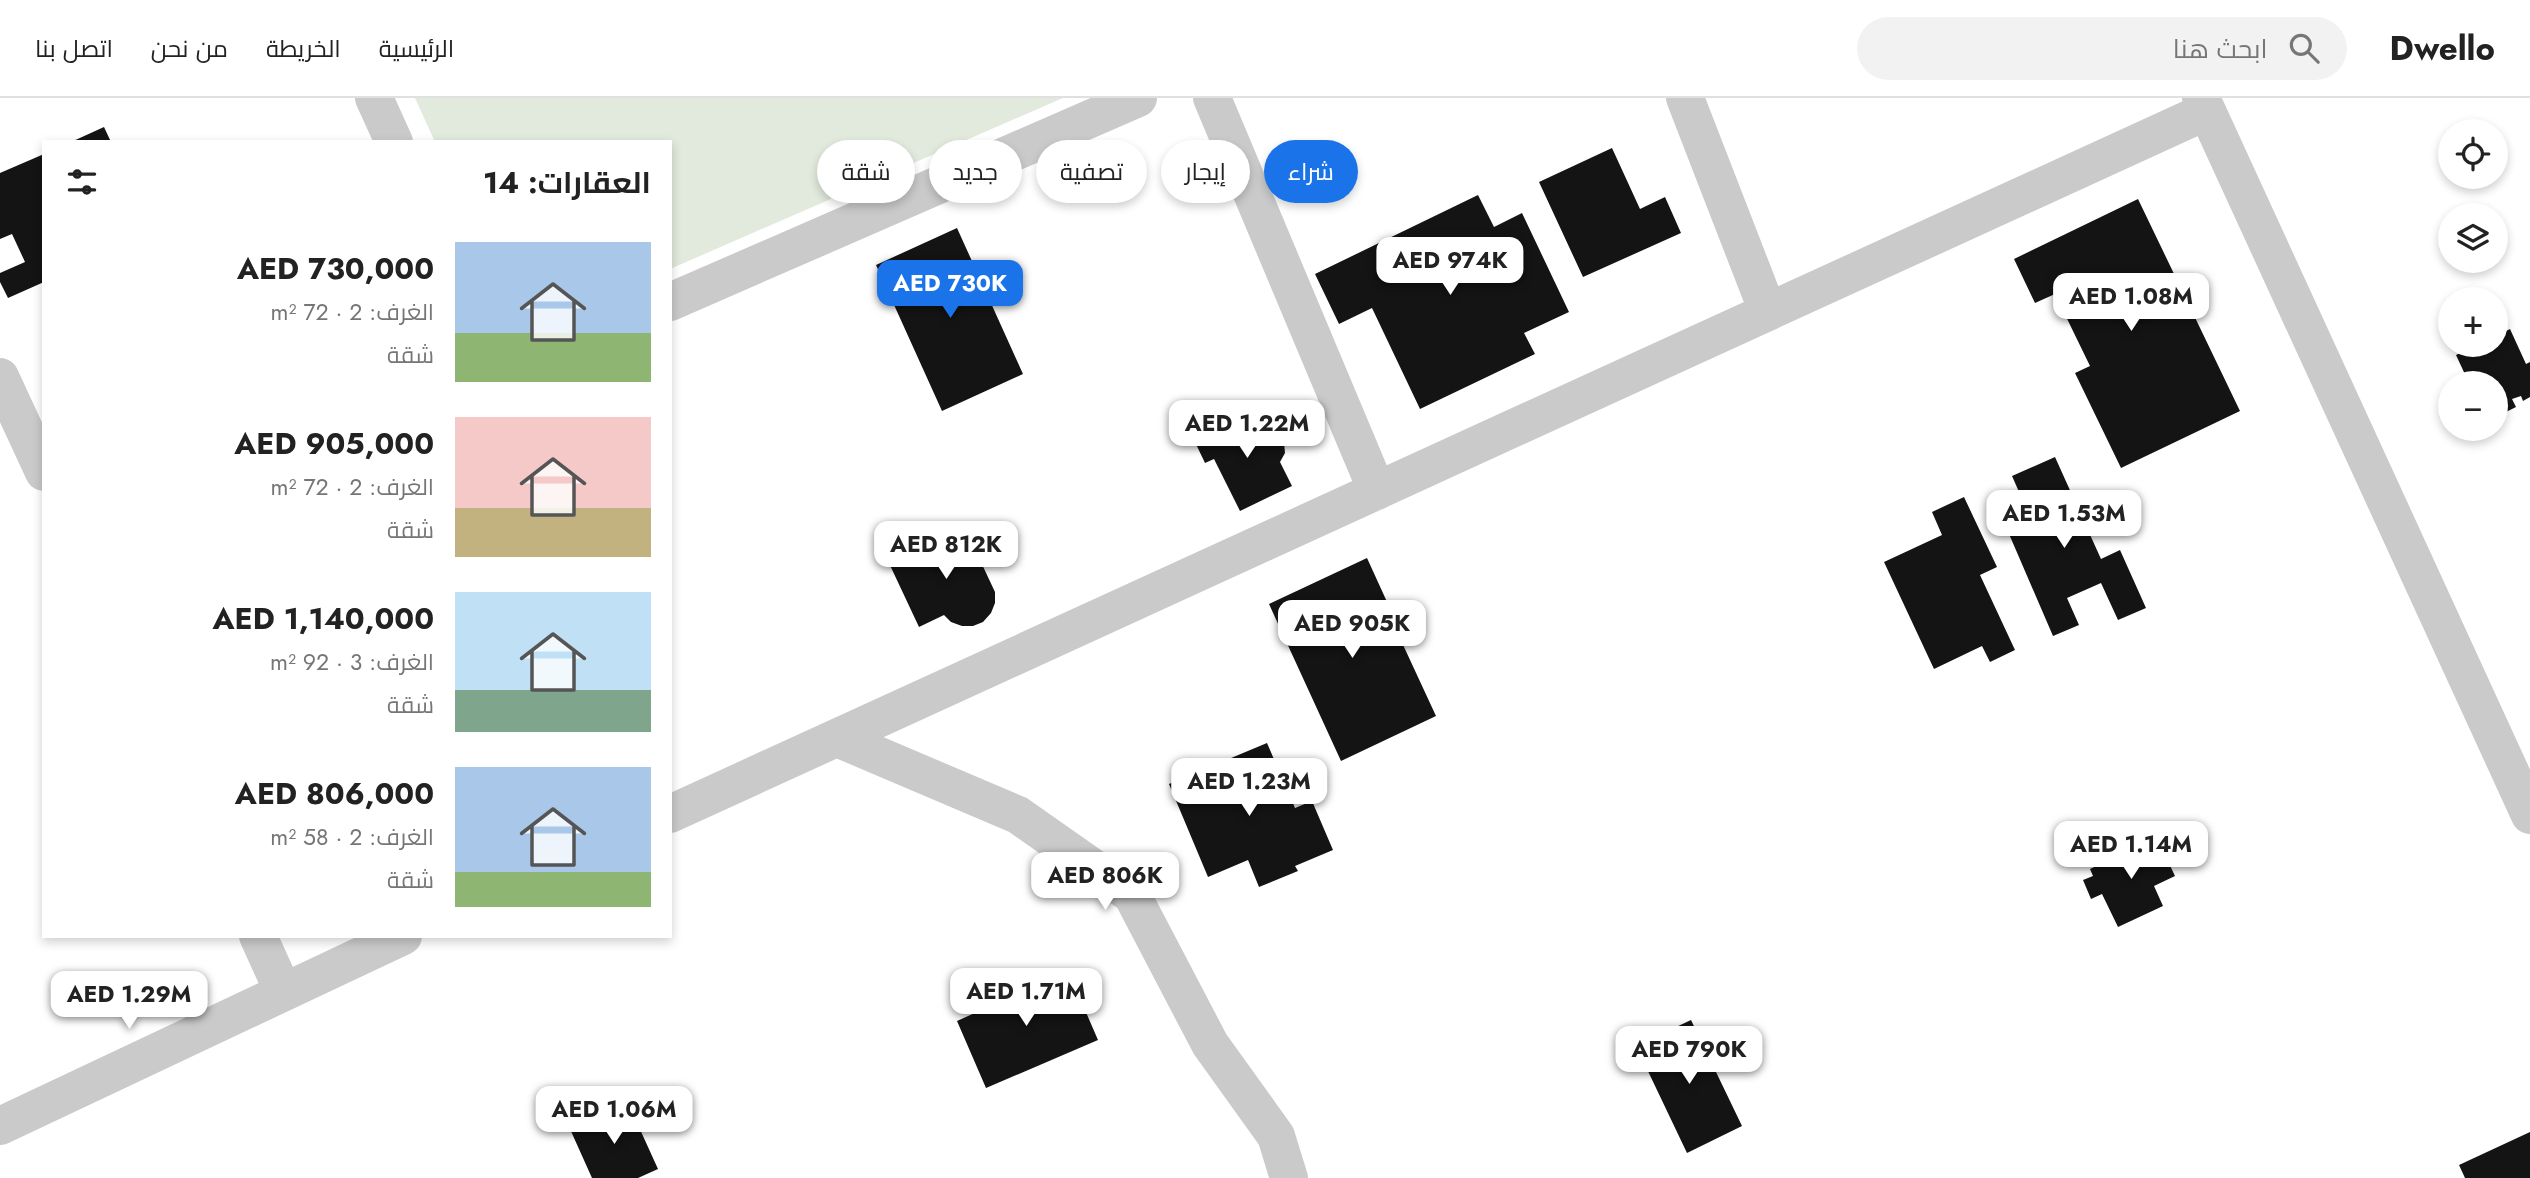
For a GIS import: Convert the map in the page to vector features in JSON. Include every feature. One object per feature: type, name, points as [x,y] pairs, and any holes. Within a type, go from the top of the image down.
[{"type":"street","points":[[374,98],[393,140]]},
{"type":"street","points":[[672,301],[1138,98]]},
{"type":"street","points":[[1212,98],[1377,491]]},
{"type":"street","points":[[1685,98],[1768,312]]},
{"type":"street","points":[[672,813],[1768,312],[2204,105],[2525,792]]},
{"type":"street","points":[[0,377],[42,468]]},
{"type":"street","points":[[837,738],[1018,815],[1132,895],[1210,1044],[1276,1136],[1289,1178]]},
{"type":"street","points":[[259,938],[284,991]]},
{"type":"street","points":[[0,1126],[399,938]]},
{"type":"shaded area","points":[[415,98],[1063,98],[966,140],[929,140],[929,156],[915,162],[915,140],[817,140],[817,203],[822,203],[672,268],[672,140],[434,140]]},
{"type":"building","points":[[104,127],[110,140],[75,140]]},
{"type":"building","points":[[1612,148],[1640,209],[1665,197],[1681,233],[1583,277],[1539,182]]},
{"type":"building","points":[[42,155],[42,283],[8,298],[0,282],[0,273],[25,262],[12,234],[0,239],[0,173]]},
{"type":"building","points":[[1478,195],[1494,227],[1522,213],[1569,312],[1524,333],[1535,354],[1420,409],[1372,308],[1339,324],[1315,274]]},
{"type":"building","points":[[2138,199],[2240,411],[2121,468],[2075,373],[2090,366],[2055,294],[2035,303],[2014,259]]},
{"type":"building","points":[[957,228],[1023,374],[942,411],[876,265]]},
{"type":"building","points":[[2510,329],[2526,364],[2530,362],[2530,397],[2523,401],[2521,396],[2512,399],[2516,407],[2508,411],[2508,371],[2463,371],[2457,357],[2508,357]]},
{"type":"building","points":[[1256,411],[1266,433],[1276,435],[1284,442],[1285,453],[1280,462],[1292,486],[1240,511],[1214,459],[1205,463],[1194,440]]},
{"type":"building","points":[[2055,457],[2101,559],[2120,550],[2146,608],[2118,620],[2101,583],[2067,598],[2079,625],[2053,636],[2003,520],[2027,510],[2012,476]]},
{"type":"building","points":[[1964,497],[1997,567],[1980,575],[2015,650],[1990,662],[1982,646],[1934,669],[1884,562],[1942,535],[1932,512]]},
{"type":"building","points":[[964,526],[995,592],[991,613],[983,622],[973,626],[951,622],[944,615],[919,627],[888,561]]},
{"type":"building","points":[[1367,558],[1393,615],[1377,622],[1385,639],[1398,634],[1436,716],[1341,761],[1269,604]]},
{"type":"building","points":[[1267,743],[1295,808],[1312,801],[1333,850],[1295,866],[1298,871],[1259,887],[1248,860],[1208,877],[1169,784]]},
{"type":"building","points":[[2157,838],[2175,876],[2154,886],[2163,906],[2118,927],[2102,894],[2091,899],[2083,880],[2093,876],[2090,869],[2114,858],[2112,852],[2131,843],[2134,849]]},
{"type":"building","points":[[1069,973],[1098,1040],[986,1088],[957,1021],[997,1003],[991,990],[1026,975],[1032,989]]},
{"type":"building","points":[[1691,1020],[1742,1126],[1687,1153],[1636,1046]]},
{"type":"building","points":[[628,1103],[658,1169],[638,1178],[592,1178],[570,1129]]},
{"type":"building","points":[[2530,1132],[2530,1178],[2465,1178],[2459,1165]]}]
